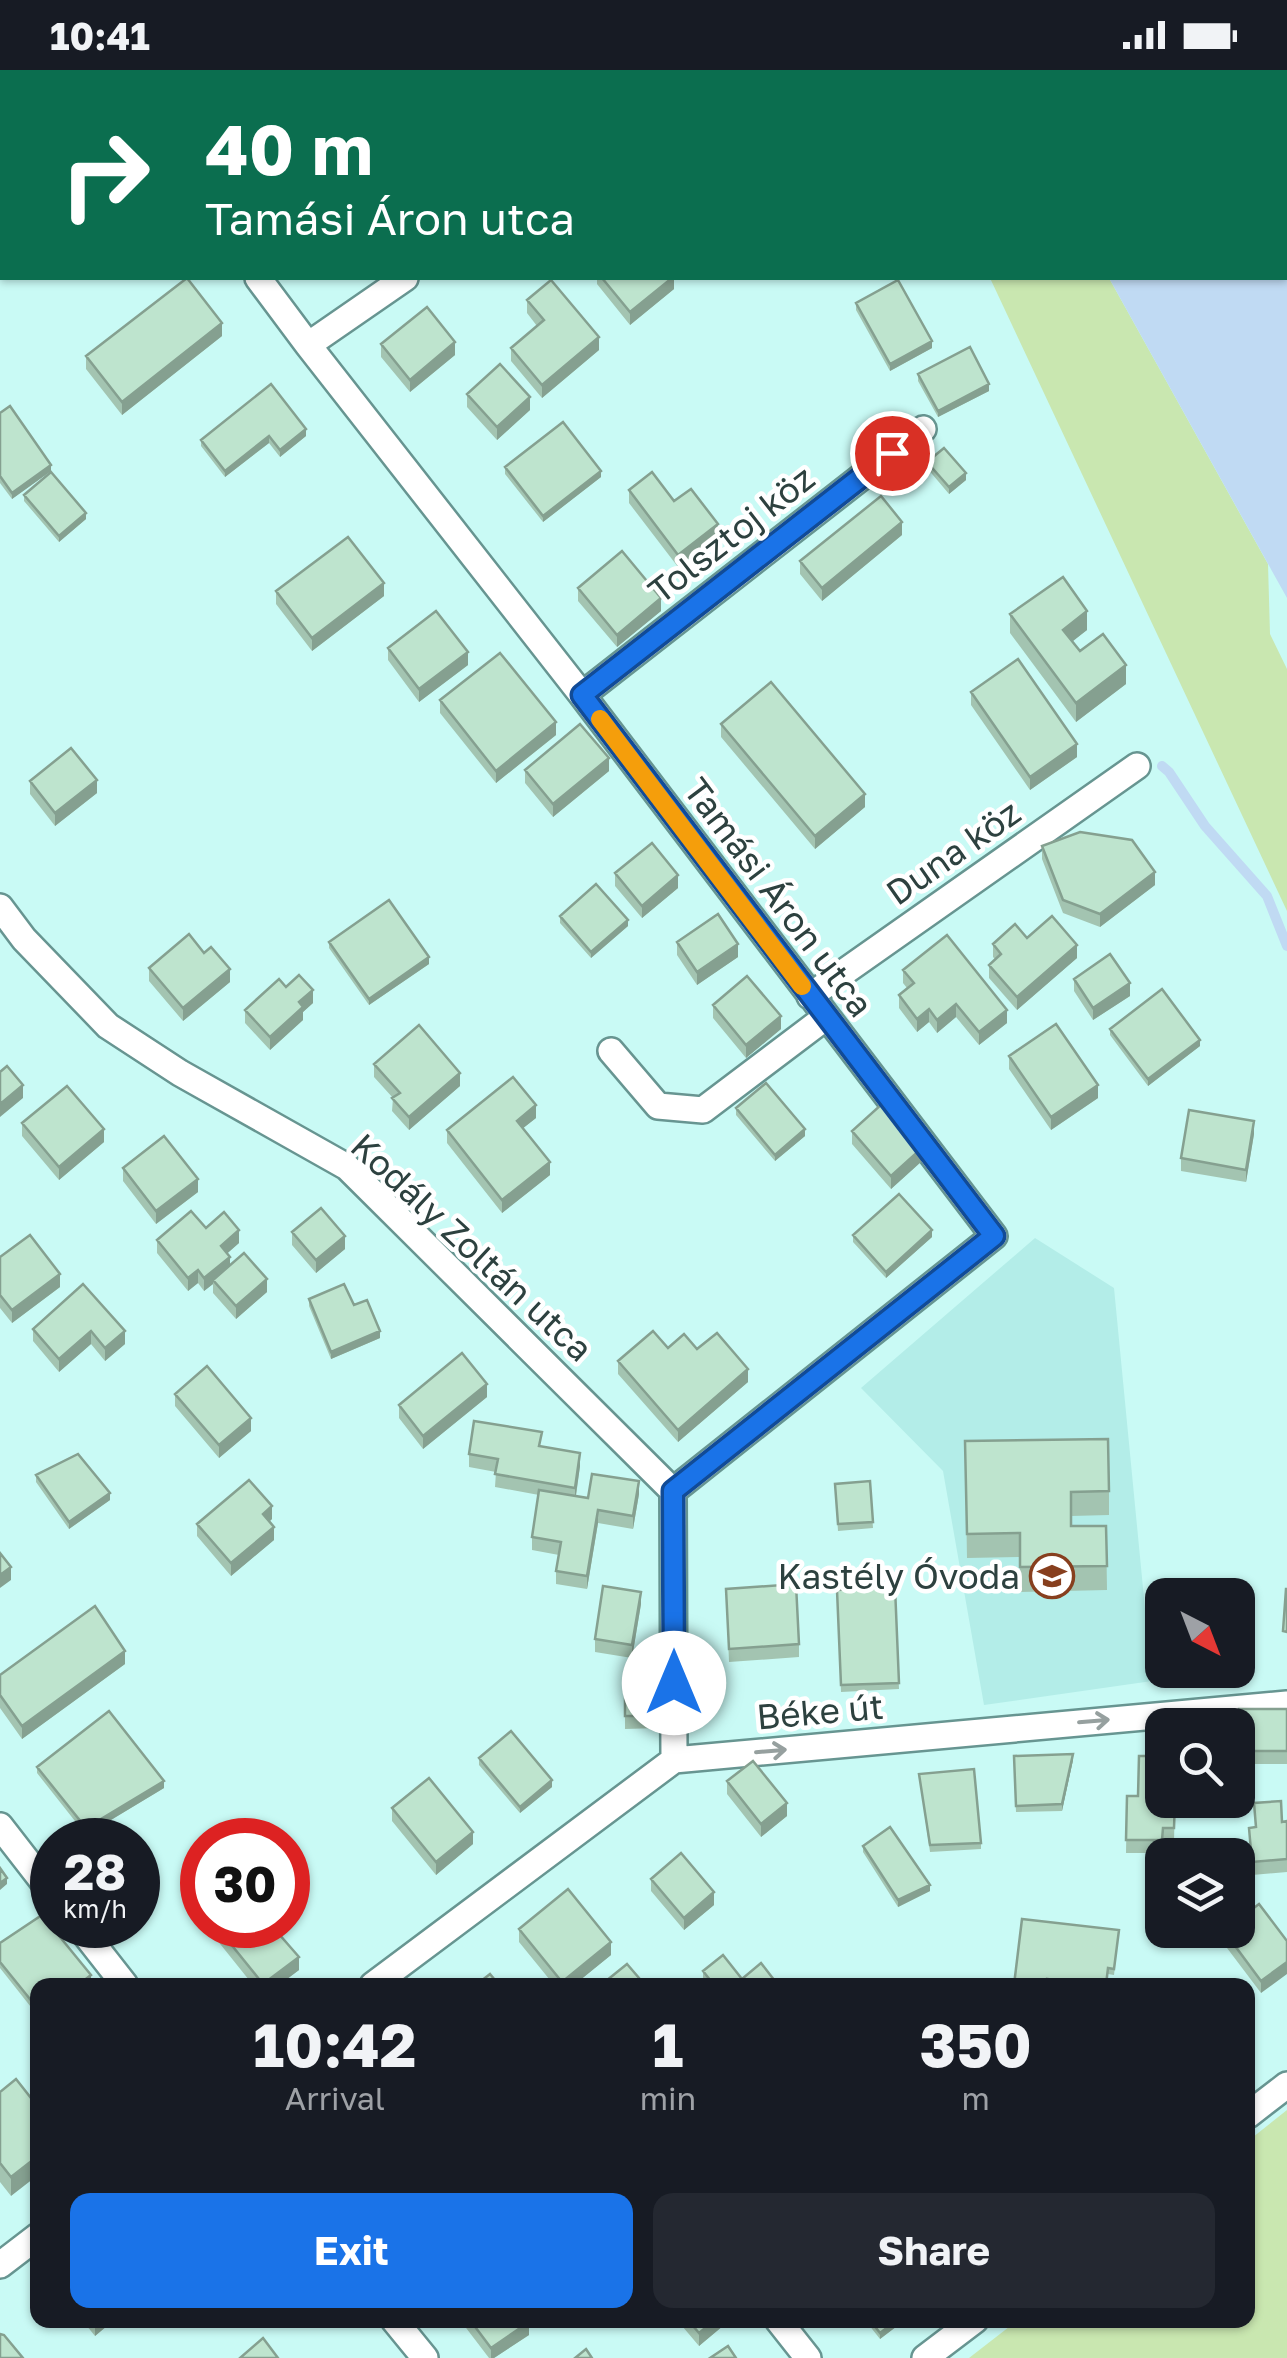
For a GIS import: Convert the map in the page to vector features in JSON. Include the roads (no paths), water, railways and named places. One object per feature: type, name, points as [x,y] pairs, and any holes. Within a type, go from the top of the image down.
[{"type":"street","name":"Tamási Áron utca","points":[[259,280],[994,1236],[673,1491]]},
{"type":"street","points":[[308,345],[402,280]]},
{"type":"street","name":"Tolsztoj köz","points":[[582,695],[923,429]]},
{"type":"street","name":"Duna köz","points":[[611,1051],[658,1106],[703,1110],[818,1007],[1137,766]]},
{"type":"street","name":"Kodály Zoltán utca","points":[[0,907],[24,938],[108,1026],[180,1072],[347,1167],[673,1491]]},
{"type":"street","points":[[382,1978],[674,1760],[673,1491]]},
{"type":"street","name":"Béke út","points":[[674,1760],[1287,1704]]},
{"type":"street","points":[[0,1826],[30,1865]]},
{"type":"street","points":[[96,1948],[120,1978]]},
{"type":"street","points":[[1255,2110],[1287,2085]]},
{"type":"street","points":[[0,2264],[30,2242]]},
{"type":"street","points":[[401,2328],[425,2358]]},
{"type":"street","points":[[784,2328],[808,2358]]},
{"type":"street","points":[[925,2358],[964,2328]]},
{"type":"waterway","points":[[1162,766],[1205,826],[1267,896],[1287,946]]},
{"type":"place","name":"Kastély Óvoda","points":[[1052,1576]]}]
